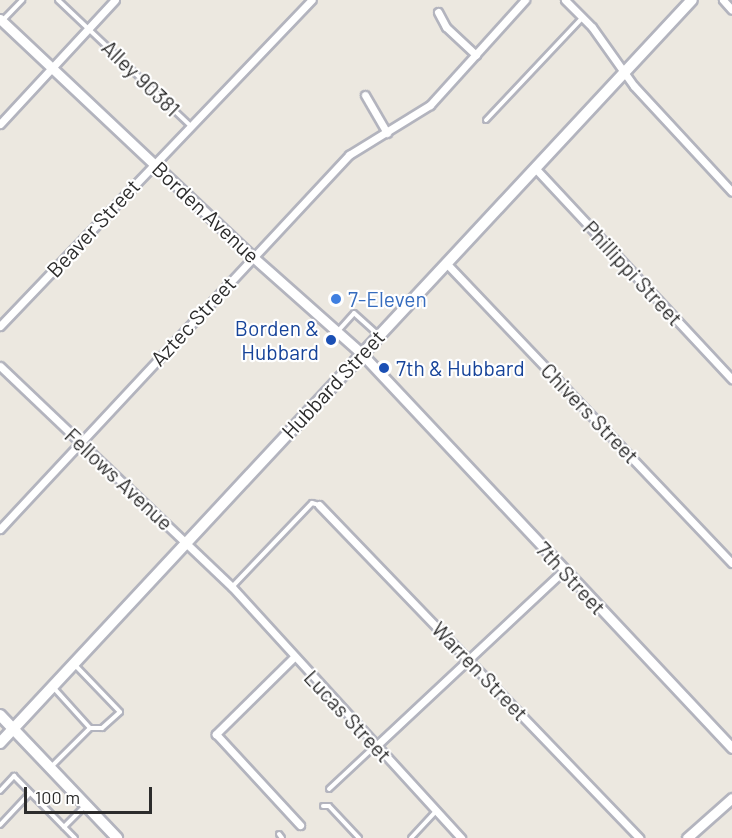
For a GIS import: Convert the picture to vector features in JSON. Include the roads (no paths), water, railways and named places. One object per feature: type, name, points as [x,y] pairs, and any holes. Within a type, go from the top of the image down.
[{"type":"main road","name":"Hubbard Street","points":[[0,743],[185,541],[692,0]]},
{"type":"main road","points":[[0,715],[117,838]]},
{"type":"street","points":[[0,124],[115,0]]},
{"type":"street","name":"Beaver Street","points":[[0,326],[193,127],[311,0]]},
{"type":"street","name":"Aztec Street","points":[[0,529],[350,155],[430,105],[525,0]]},
{"type":"street","points":[[565,0],[583,18],[623,74],[732,192]]},
{"type":"street","points":[[723,0],[732,10]]},
{"type":"street","points":[[438,12],[446,27],[476,55]]},
{"type":"street","name":"Borden Avenue","points":[[1,20],[253,257],[361,353],[410,408]]},
{"type":"street","points":[[365,95],[387,133]]},
{"type":"street","name":"Phillippi Street","points":[[535,168],[732,379]]},
{"type":"street","name":"Chivers Street","points":[[447,264],[732,563]]},
{"type":"street","name":"Fellows Avenue","points":[[0,366],[234,590]]},
{"type":"street","name":"7th Street","points":[[410,408],[732,748]]},
{"type":"street","name":"Warren Street","points":[[319,505],[639,838]]},
{"type":"street","points":[[376,746],[564,570]]},
{"type":"street","name":"Lucas Street","points":[[234,590],[461,838]]},
{"type":"street","points":[[294,657],[216,734],[300,825]]},
{"type":"street","points":[[687,838],[732,798]]},
{"type":"lane","points":[[1,20],[22,0]]},
{"type":"lane","name":"Alley 90381","points":[[58,0],[193,127]]},
{"type":"lane","points":[[486,120],[583,18]]},
{"type":"lane","points":[[338,332],[354,313],[379,335]]},
{"type":"lane","points":[[234,590],[312,503],[319,505]]},
{"type":"lane","points":[[51,768],[90,728],[102,728],[120,712],[73,663]]},
{"type":"lane","points":[[52,686],[90,728]]},
{"type":"lane","points":[[329,789],[376,746]]},
{"type":"lane","points":[[0,791],[14,776],[75,838]]},
{"type":"lane","points":[[0,825],[30,793]]},
{"type":"lane","points":[[64,827],[86,805]]},
{"type":"lane","points":[[323,806],[329,806],[359,838]]},
{"type":"lane","points":[[411,838],[436,811]]},
{"type":"place","name":"7-Eleven","points":[[336,299]]},
{"type":"place","name":"Borden & Hubbard","points":[[331,340]]},
{"type":"place","name":"7th & Hubbard","points":[[384,368]]}]
